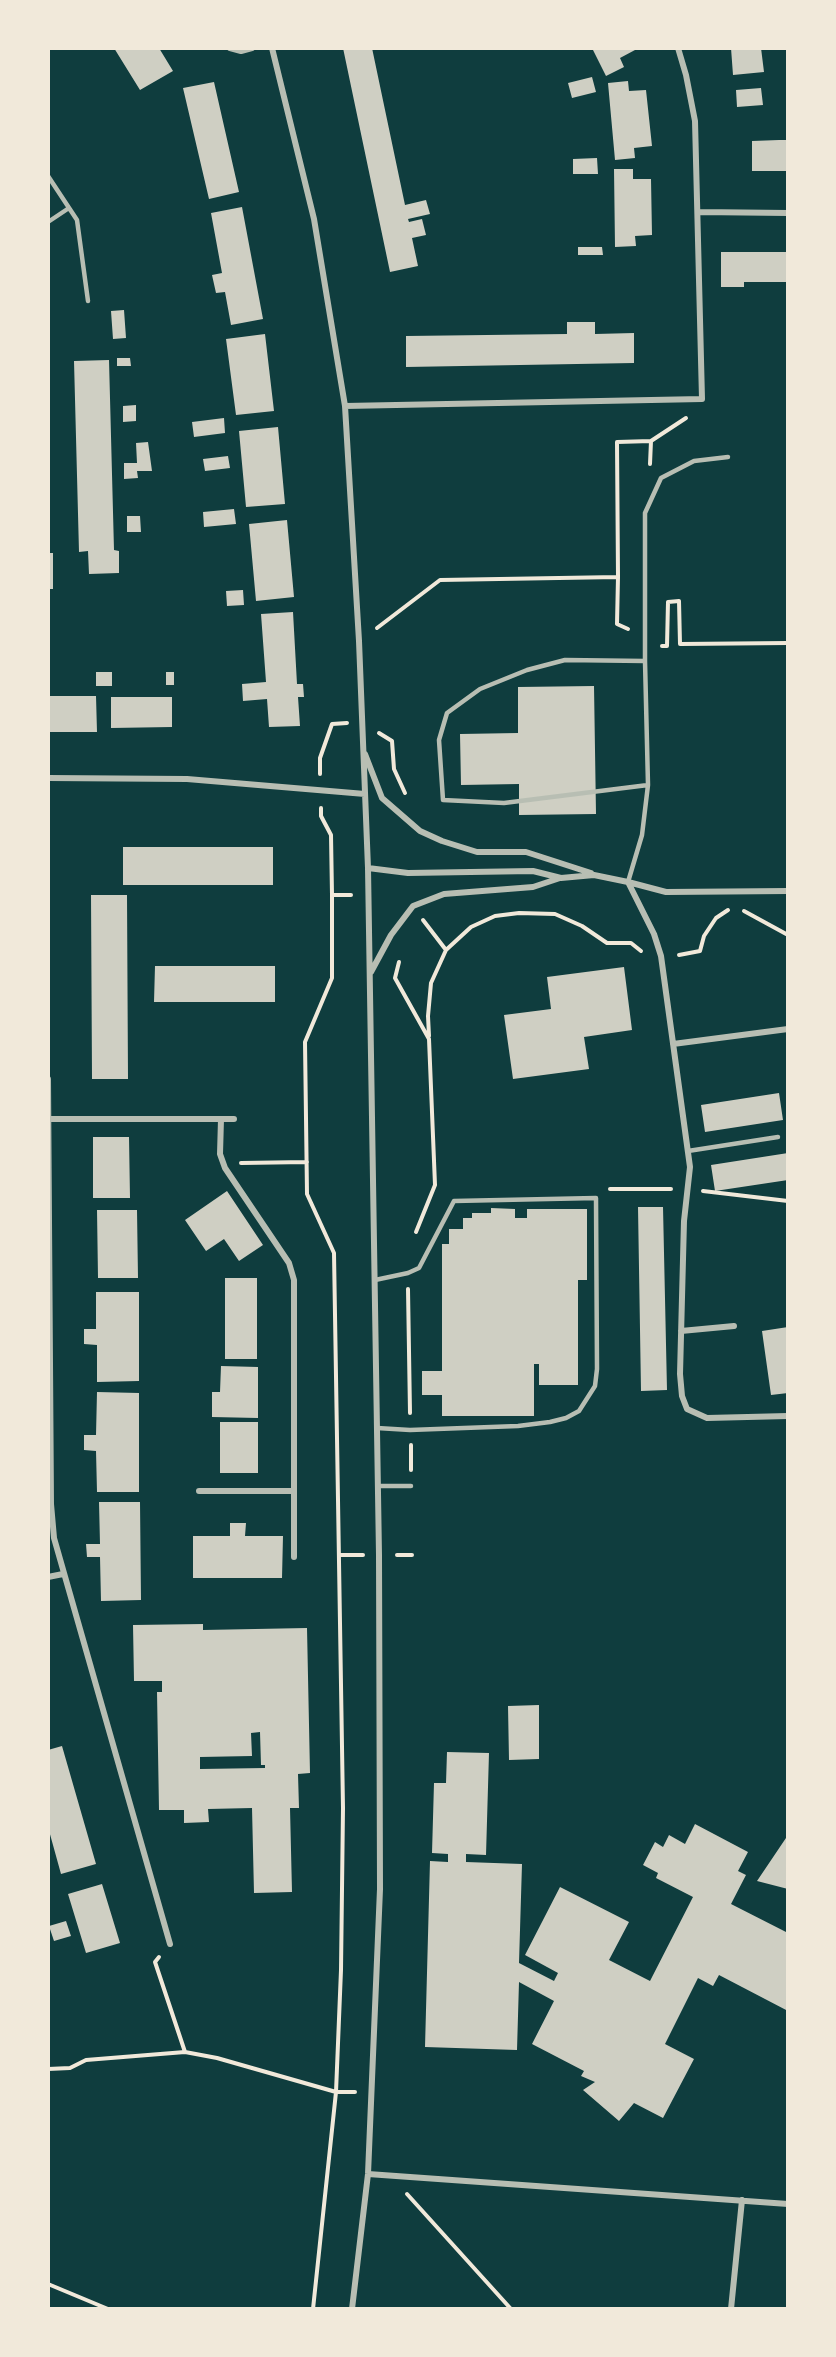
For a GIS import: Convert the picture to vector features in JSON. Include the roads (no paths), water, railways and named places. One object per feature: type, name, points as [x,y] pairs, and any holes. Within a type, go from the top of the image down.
[{"type":"street","points":[[230,48],[241,51],[252,48]]},
{"type":"street","points":[[272,48],[314,219],[345,406],[360,641],[369,894],[378,1486],[380,1889],[368,2174],[351,2309]]},
{"type":"street","points":[[345,406],[702,399],[695,121],[678,48]]},
{"type":"street","points":[[699,212],[788,213]]},
{"type":"street","points":[[363,750],[382,798],[420,831],[442,841],[477,852],[526,852],[594,874],[666,892],[788,891]]},
{"type":"street","points":[[48,778],[187,779],[365,794]]},
{"type":"street","points":[[368,868],[408,873],[533,871],[561,878]]},
{"type":"street","points":[[370,974],[391,935],[413,906],[444,894],[533,887],[561,878],[594,874]]},
{"type":"street","points":[[628,882],[654,934],[661,956],[688,1151],[690,1175],[684,1221],[680,1388],[687,1409],[700,1416],[715,1419],[788,1416]]},
{"type":"street","points":[[673,1044],[788,1029]]},
{"type":"street","points":[[48,1079],[51,1504],[54,1538],[170,1944]]},
{"type":"street","points":[[48,1119],[234,1119]]},
{"type":"street","points":[[221,1119],[220,1154],[223,1163],[292,1271],[294,1280],[294,1557]]},
{"type":"street","points":[[681,1331],[734,1326]]},
{"type":"street","points":[[199,1491],[294,1491]]},
{"type":"street","points":[[48,1577],[63,1574]]},
{"type":"street","points":[[368,2174],[788,2204]]},
{"type":"street","points":[[731,2309],[742,2200]]},
{"type":"lane","points":[[48,177],[80,229],[88,301]]},
{"type":"lane","points":[[48,222],[69,208]]},
{"type":"lane","points":[[628,882],[642,835],[648,785],[645,513],[661,478],[694,461],[728,457]]},
{"type":"lane","points":[[645,661],[565,660],[527,670],[480,689],[447,713],[439,740],[443,800],[504,804],[648,785]]},
{"type":"lane","points":[[688,1151],[778,1137]]},
{"type":"lane","points":[[375,1280],[408,1273],[419,1268],[454,1201],[596,1198],[597,1369],[595,1386],[579,1411],[566,1418],[550,1422],[410,1430],[377,1428]]},
{"type":"lane","points":[[378,1486],[411,1486]]}]
